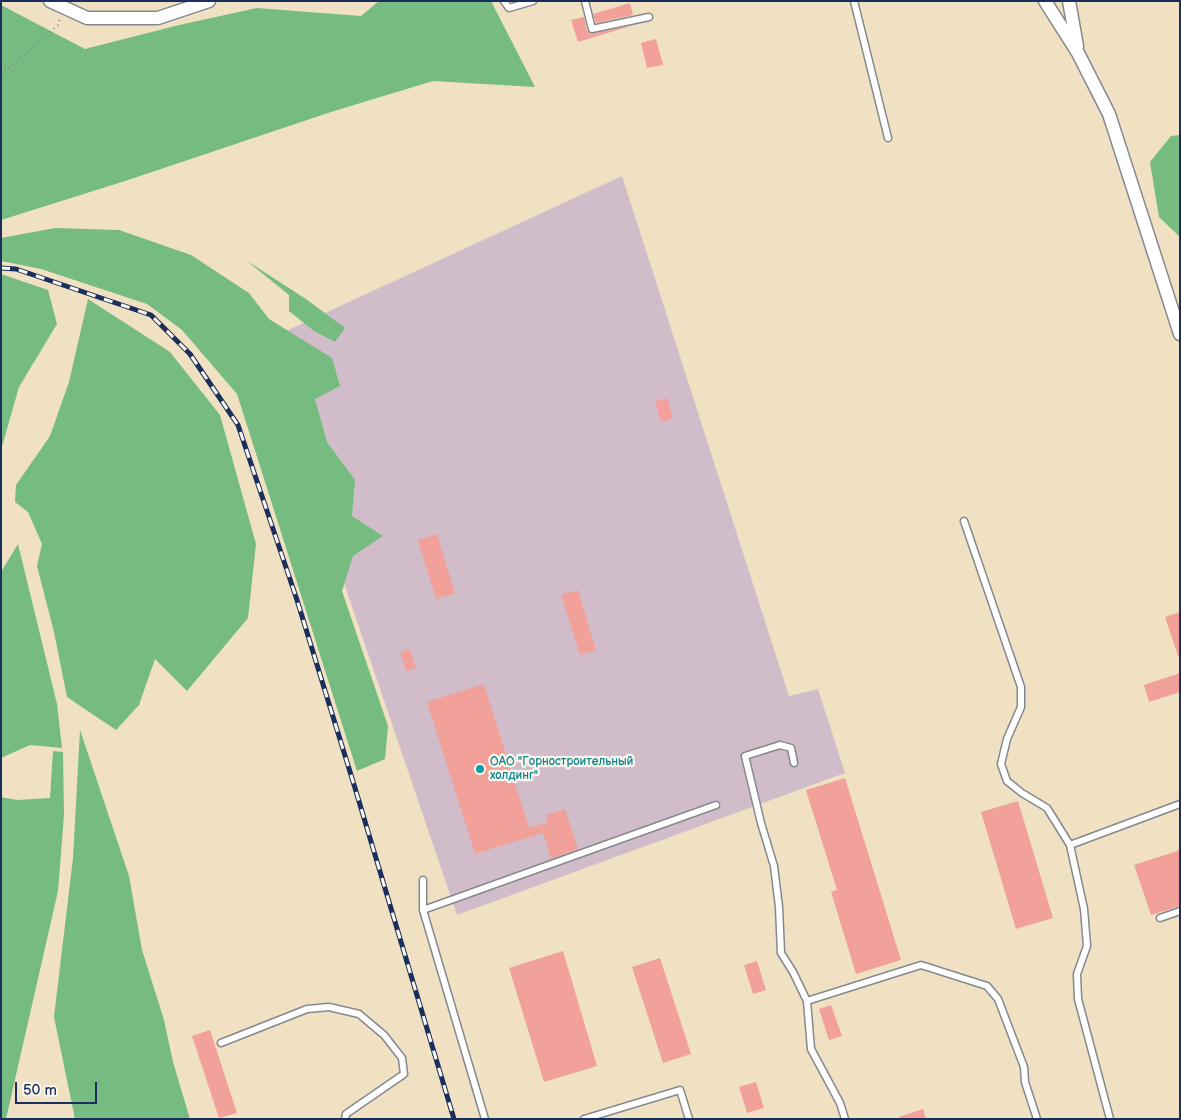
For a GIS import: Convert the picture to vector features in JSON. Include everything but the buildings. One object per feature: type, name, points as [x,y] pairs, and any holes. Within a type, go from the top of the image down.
[{"type":"street","points":[[50,1],[87,18],[158,18],[209,1]]},
{"type":"street","points":[[1045,1],[1078,52],[1109,114],[1180,334]]},
{"type":"street","points":[[1069,1],[1078,52]]},
{"type":"lane","points":[[504,1],[509,8],[533,1]]},
{"type":"lane","points":[[585,1],[592,29],[649,17]]},
{"type":"lane","points":[[854,1],[888,138]]},
{"type":"lane","points":[[964,521],[1021,687],[1021,707],[1007,739],[1000,764],[1007,781],[1022,793],[1047,808],[1070,846],[1084,909],[1088,946],[1077,974],[1078,999],[1110,1119]]},
{"type":"lane","points":[[794,763],[791,748],[780,745],[745,756],[761,823],[774,866],[779,907],[781,953],[794,972],[807,1001],[812,1049],[840,1103],[845,1119]]},
{"type":"lane","points":[[1070,846],[1180,804]]},
{"type":"lane","points":[[423,910],[716,805]]},
{"type":"lane","points":[[423,880],[423,910],[485,1119]]},
{"type":"lane","points":[[1160,918],[1180,911]]},
{"type":"lane","points":[[807,1001],[921,965],[987,986],[998,998],[1024,1067],[1025,1082],[1037,1119]]},
{"type":"lane","points":[[221,1043],[307,1009],[329,1007],[359,1014],[384,1035],[402,1058],[404,1074],[346,1114],[345,1119]]},
{"type":"lane","points":[[584,1119],[680,1090],[689,1119]]},
{"type":"path","points":[[1,75],[58,25],[64,8]]},
{"type":"shaded area","points":[[622,176],[789,696],[818,689],[845,773],[457,915],[262,342]]},
{"type":"green space","points":[[379,1],[491,1],[535,87],[433,81],[331,112],[125,181],[1,220],[1,5],[85,49],[179,25],[257,8],[361,16]]},
{"type":"green space","points":[[1180,135],[1180,237],[1159,217],[1150,162],[1171,136]]},
{"type":"green space","points":[[55,228],[119,230],[191,255],[249,293],[269,319],[332,358],[340,386],[315,399],[327,442],[355,480],[352,516],[383,536],[353,556],[342,591],[388,726],[385,759],[357,771],[237,394],[182,330],[147,304],[41,269],[1,261],[1,238]]},
{"type":"green space","points":[[247,261],[306,299],[345,328],[335,342],[314,331],[289,311],[289,295]]},
{"type":"green space","points":[[1,274],[48,290],[57,324],[19,387],[1,450]]},
{"type":"green space","points":[[88,299],[170,352],[220,415],[256,544],[248,618],[187,691],[155,659],[139,705],[116,730],[67,697],[54,632],[37,566],[42,544],[28,512],[15,502],[16,485],[50,436],[69,382]]},
{"type":"green space","points":[[18,544],[57,704],[62,748],[30,745],[1,758],[1,572]]},
{"type":"green space","points":[[80,730],[129,876],[142,950],[164,1020],[173,1062],[190,1119],[75,1119],[54,1017],[73,858]]},
{"type":"green space","points":[[53,751],[63,752],[64,815],[58,891],[6,1119],[1,1119],[1,797],[17,800],[50,798]]},
{"type":"railway","points":[[1,268],[16,269],[151,315],[190,354],[238,425],[297,600],[454,1119]]},
{"type":"place","name":"ОАО \"Горностроительный холдинг\"","points":[[480,769]]}]
